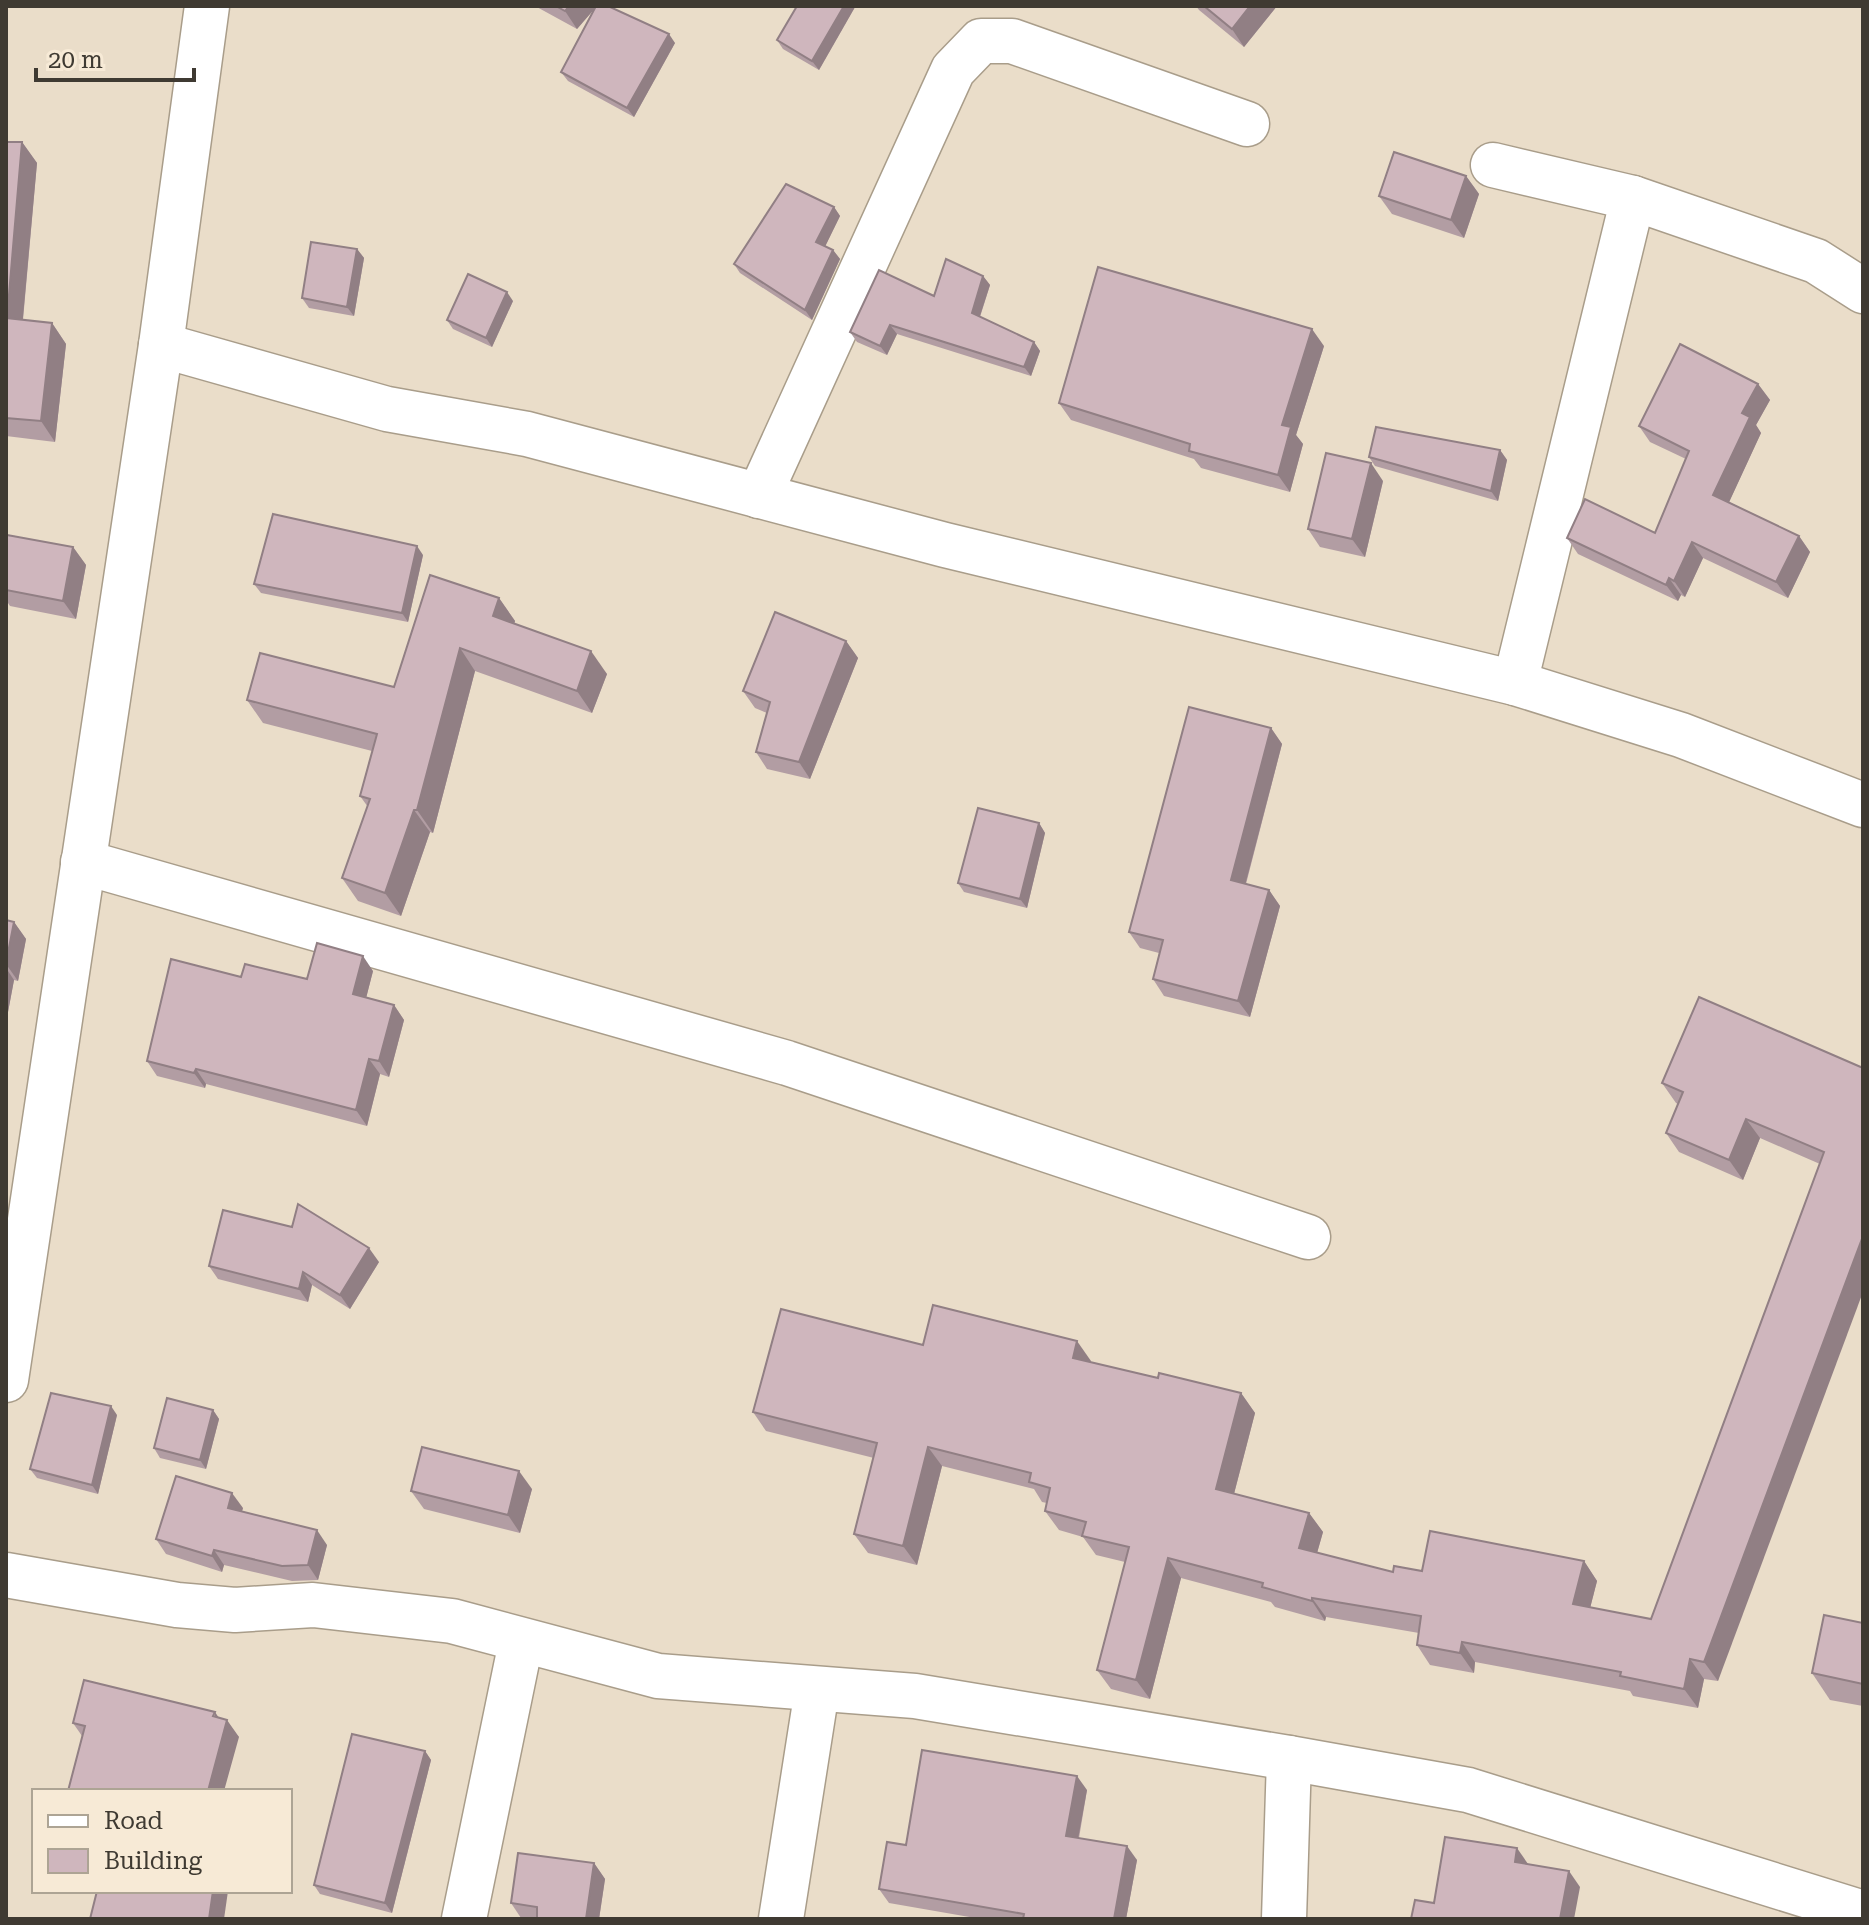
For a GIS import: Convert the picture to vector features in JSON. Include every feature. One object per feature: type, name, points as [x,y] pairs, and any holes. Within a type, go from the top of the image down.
[{"type":"street","points":[[6,1380],[161,345],[207,6]]},
{"type":"street","points":[[759,496],[953,70],[981,41],[1012,41],[1247,124]]},
{"type":"street","points":[[1493,165],[1633,198],[1816,261],[1863,291]]},
{"type":"street","points":[[1515,683],[1633,198]]},
{"type":"street","points":[[161,345],[387,409],[527,434],[945,545],[1515,683],[1681,735],[1863,805]]},
{"type":"street","points":[[83,862],[787,1063],[1308,1237]]},
{"type":"street","points":[[6,1575],[177,1605],[235,1610],[313,1605],[452,1621],[521,1642],[658,1676],[915,1696],[1468,1790],[1863,1913]]},
{"type":"street","points":[[464,1919],[521,1642]]},
{"type":"street","points":[[781,1919],[817,1690]]},
{"type":"street","points":[[1284,1919],[1289,1758]]},
{"type":"building","points":[[596,6],[608,6],[669,34],[627,108],[561,72]]},
{"type":"building","points":[[797,6],[844,6],[812,61],[777,40]]},
{"type":"building","points":[[1204,6],[1250,6],[1232,29]]},
{"type":"building","points":[[6,142],[22,142],[7,318],[52,323],[41,421],[6,418]]},
{"type":"building","points":[[1394,152],[1466,176],[1451,220],[1379,196]]},
{"type":"building","points":[[786,184],[834,207],[816,242],[833,250],[805,310],[734,264]]},
{"type":"building","points":[[311,242],[357,249],[347,307],[302,298]]},
{"type":"building","points":[[946,259],[983,276],[972,313],[1034,342],[1024,367],[890,325],[880,346],[850,332],[879,270],[934,296]]},
{"type":"building","points":[[1098,267],[1312,329],[1282,425],[1291,427],[1278,475],[1189,451],[1190,444],[1059,403]]},
{"type":"building","points":[[468,274],[507,292],[486,338],[447,320]]},
{"type":"building","points":[[1680,344],[1758,384],[1742,413],[1750,417],[1713,495],[1799,536],[1776,582],[1692,542],[1674,581],[1669,578],[1666,585],[1567,538],[1585,499],[1655,533],[1689,451],[1639,426]]},
{"type":"building","points":[[1376,427],[1500,450],[1491,491],[1369,457]]},
{"type":"building","points":[[1326,453],[1371,463],[1352,539],[1308,529]]},
{"type":"building","points":[[273,514],[417,546],[402,613],[254,584]]},
{"type":"building","points":[[7,535],[73,547],[63,601],[6,590]]},
{"type":"building","points":[[430,575],[499,598],[493,616],[591,651],[577,691],[460,648],[417,810],[414,810],[385,893],[342,878],[370,799],[360,796],[377,734],[247,700],[260,653],[394,687]]},
{"type":"building","points":[[775,612],[846,641],[799,762],[756,752],[770,702],[743,691]]},
{"type":"building","points":[[1189,707],[1271,728],[1231,880],[1269,890],[1238,1001],[1153,979],[1163,940],[1129,932]]},
{"type":"building","points":[[978,808],[1039,823],[1020,899],[958,883]]},
{"type":"building","points":[[6,920],[14,922],[6,963]]},
{"type":"building","points":[[317,943],[363,956],[353,994],[394,1005],[379,1061],[369,1059],[356,1110],[196,1069],[194,1073],[147,1061],[171,959],[241,977],[245,964],[307,979]]},
{"type":"building","points":[[1699,997],[1863,1068],[1863,1236],[1704,1662],[1690,1659],[1684,1689],[1620,1676],[1621,1672],[1462,1642],[1460,1653],[1417,1645],[1421,1616],[1312,1598],[1312,1601],[1262,1587],[1263,1583],[1168,1558],[1136,1680],[1097,1670],[1129,1547],[1082,1536],[1086,1522],[1045,1511],[1050,1488],[1029,1482],[1031,1473],[928,1447],[903,1546],[854,1534],[877,1443],[753,1412],[781,1309],[923,1345],[933,1305],[1077,1341],[1073,1358],[1158,1378],[1159,1373],[1241,1393],[1216,1489],[1309,1513],[1299,1548],[1393,1572],[1394,1566],[1422,1571],[1430,1531],[1584,1561],[1573,1604],[1651,1619],[1824,1152],[1746,1119],[1729,1160],[1666,1133],[1683,1092],[1662,1083]]},
{"type":"building","points":[[298,1204],[369,1248],[340,1295],[303,1272],[299,1289],[209,1266],[223,1210],[292,1227]]},
{"type":"building","points":[[51,1393],[111,1406],[92,1485],[30,1469]]},
{"type":"building","points":[[167,1398],[213,1410],[200,1460],[154,1448]]},
{"type":"building","points":[[422,1447],[519,1471],[508,1515],[411,1491]]},
{"type":"building","points":[[176,1476],[232,1493],[228,1508],[317,1530],[308,1565],[282,1566],[214,1550],[212,1556],[156,1539]]},
{"type":"building","points":[[1824,1615],[1863,1623],[1863,1684],[1812,1673]]},
{"type":"building","points":[[84,1680],[215,1712],[213,1716],[227,1720],[209,1789],[69,1789],[85,1726],[73,1723]]},
{"type":"building","points":[[352,1734],[425,1751],[385,1903],[314,1885]]},
{"type":"building","points":[[922,1750],[1077,1776],[1066,1836],[1127,1846],[1114,1919],[1023,1919],[1024,1914],[879,1889],[887,1842],[906,1845]]},
{"type":"building","points":[[1445,1837],[1517,1848],[1515,1862],[1569,1871],[1560,1919],[1411,1919],[1415,1900],[1434,1903]]},
{"type":"building","points":[[518,1853],[594,1863],[586,1919],[537,1919],[537,1907],[511,1903]]},
{"type":"building","points":[[96,1893],[213,1893],[209,1919],[90,1919]]}]
